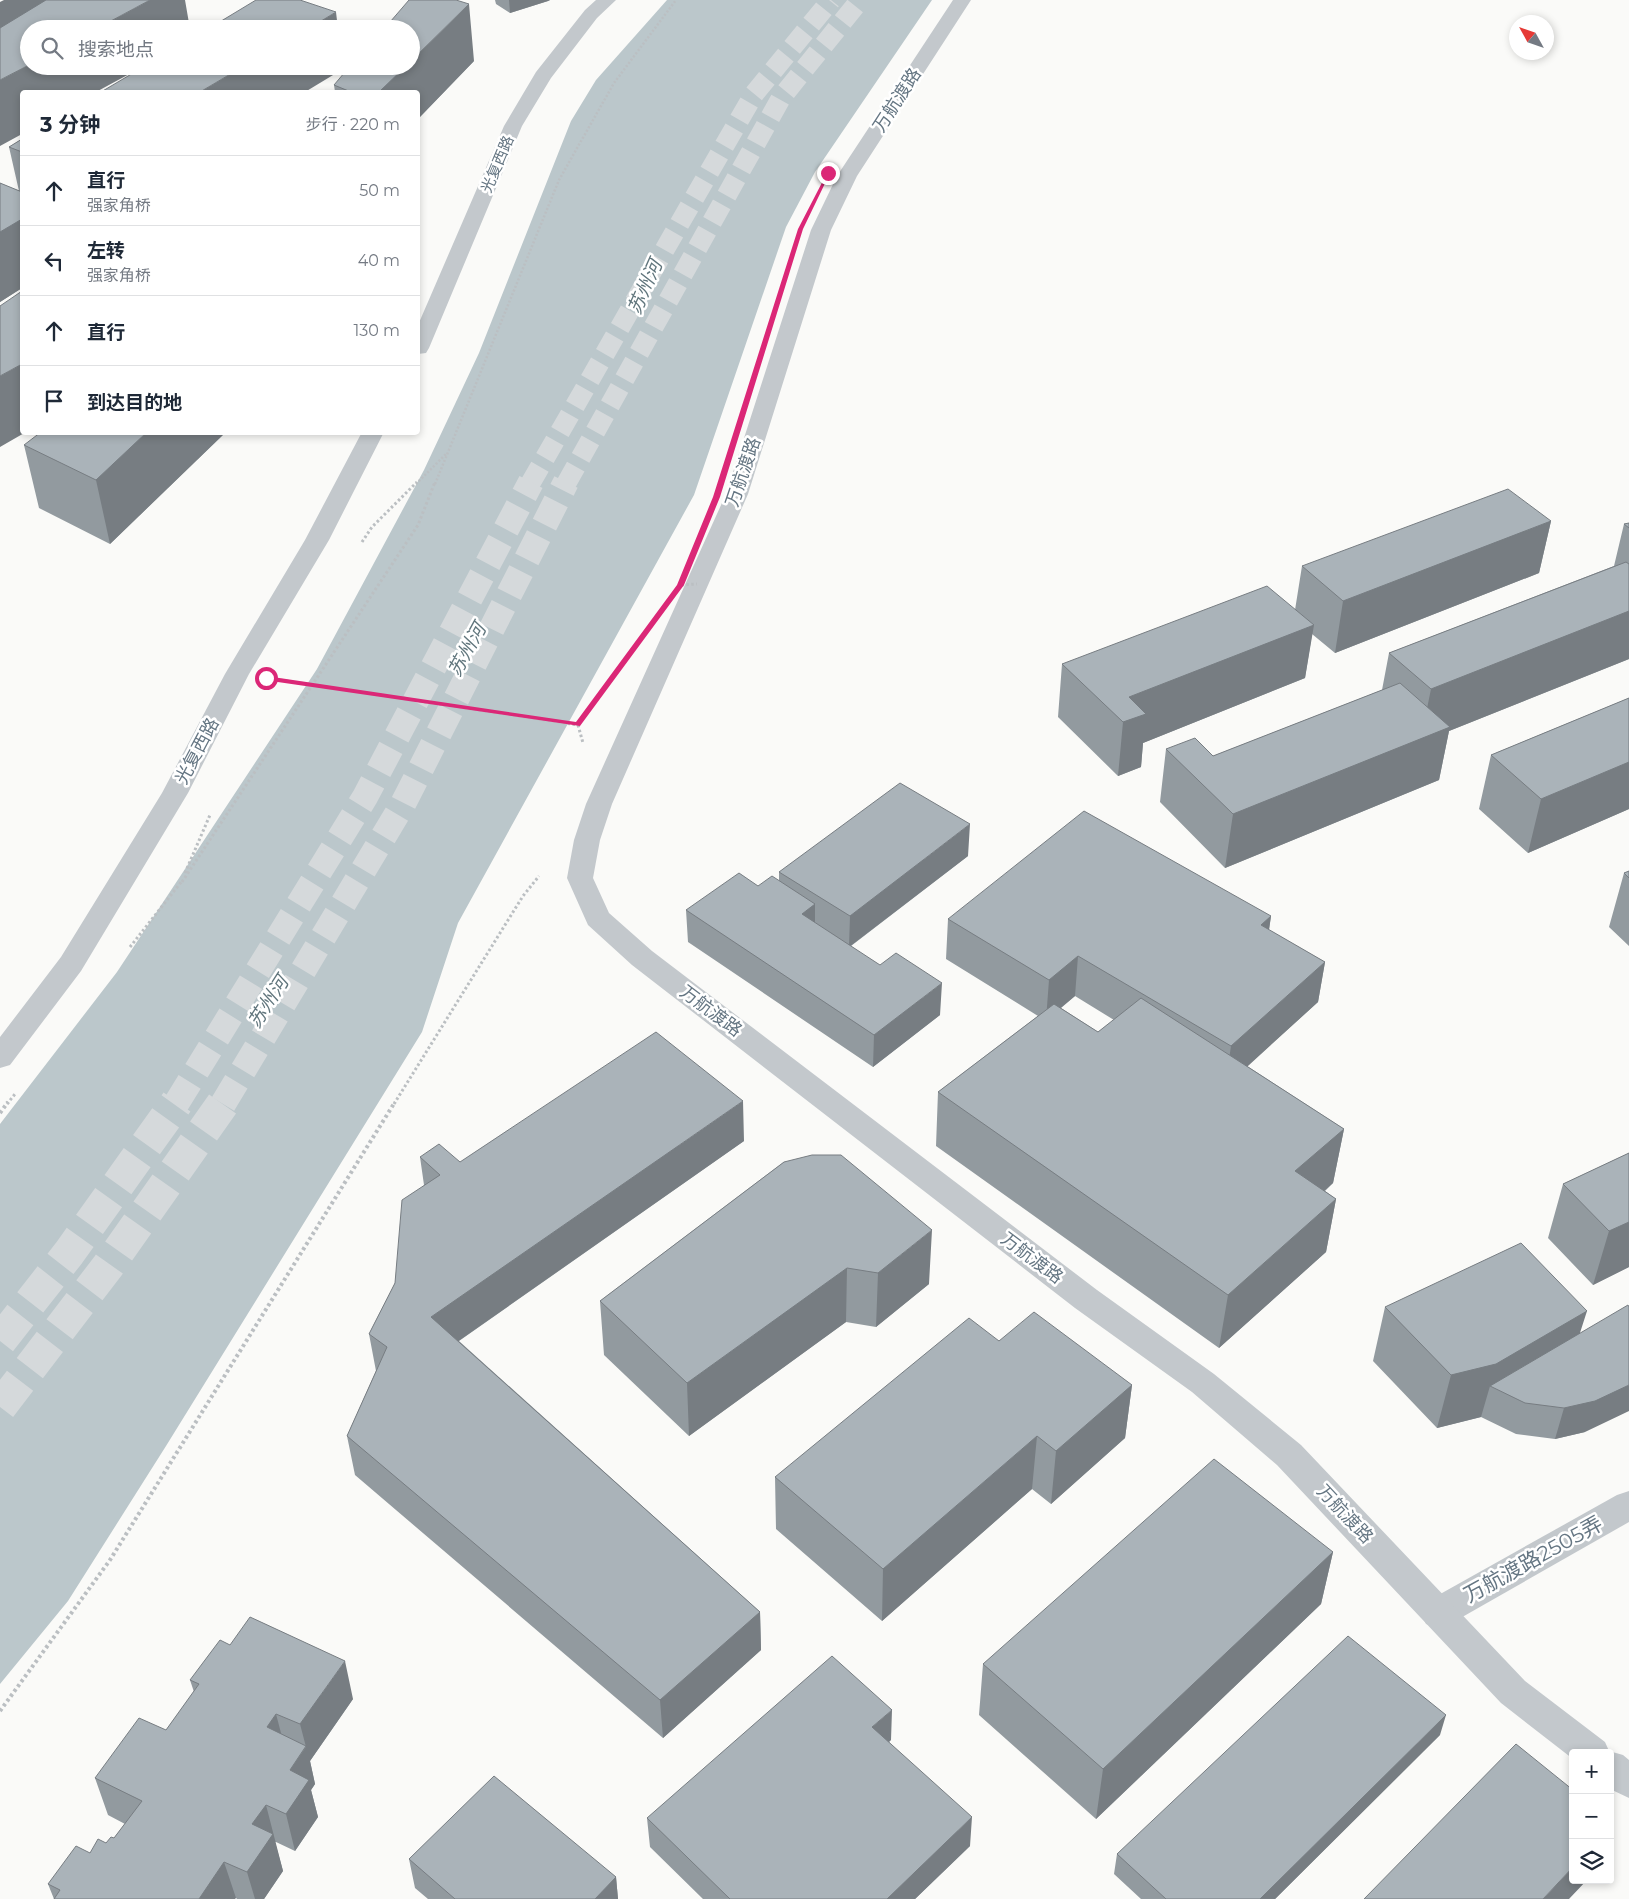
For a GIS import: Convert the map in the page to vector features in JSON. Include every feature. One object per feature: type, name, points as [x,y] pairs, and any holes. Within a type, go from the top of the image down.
[{"type":"street","name":"光复西路","points":[[420,343],[513,126],[543,76],[590,14],[607,0]]},
{"type":"street","name":"万航渡路","points":[[962,0],[848,176],[821,230],[737,494],[687,582],[599,804],[587,840],[580,878],[598,918],[642,958],[1086,1299],[1203,1384],[1289,1455],[1513,1692],[1587,1749]]},
{"type":"street","name":"光复西路","points":[[0,1058],[71,964],[175,793],[237,674],[317,540],[371,435]]},
{"type":"street","name":"万航渡路2505弄","points":[[1438,1613],[1629,1505]]},
{"type":"street","points":[[1614,1770],[1629,1782]]},
{"type":"path","points":[[182,882],[418,525],[559,180],[614,83],[676,0]]},
{"type":"path","points":[[372,527],[448,452]]},
{"type":"path","points":[[669,611],[687,582]]},
{"type":"path","points":[[266,678],[578,724],[687,582]]},
{"type":"path","points":[[0,1711],[110,1560],[523,896],[542,873]]},
{"type":"water","name":"苏州河","points":[[667,0],[932,0],[815,172],[786,227],[694,495],[458,923],[422,1032],[68,1601],[0,1684],[0,1124],[117,972],[317,669],[424,470],[479,353],[571,121],[596,80]]},
{"type":"building","points":[[46,0],[150,0],[113,20],[20,20],[20,70],[0,80],[0,28]]},
{"type":"building","points":[[256,0],[300,0],[336,12],[323,20],[223,20]]},
{"type":"building","points":[[409,0],[456,0],[469,4],[420,52],[420,20],[392,20]]},
{"type":"building","points":[[130,75],[229,75],[203,90],[104,90]]},
{"type":"building","points":[[342,75],[397,75],[381,90],[346,90],[334,85]]},
{"type":"building","points":[[20,140],[20,151],[9,147]]},
{"type":"building","points":[[0,183],[20,191],[20,220],[0,232]]},
{"type":"building","points":[[20,292],[20,365],[0,376],[0,306]]},
{"type":"building","points":[[37,435],[144,435],[96,480],[24,445]]},
{"type":"building","points":[[1508,489],[1551,521],[1343,601],[1302,566]]},
{"type":"building","points":[[1626,562],[1629,564],[1629,611],[1431,689],[1389,653]]},
{"type":"building","points":[[1267,586],[1314,625],[1129,697],[1146,714],[1123,722],[1062,664]]},
{"type":"building","points":[[1400,683],[1450,727],[1233,814],[1166,749],[1195,738],[1213,756]]},
{"type":"building","points":[[1629,698],[1629,762],[1541,799],[1491,755]]},
{"type":"building","points":[[900,783],[970,824],[850,916],[779,872]]},
{"type":"building","points":[[1084,811],[1271,916],[1261,925],[1325,962],[1231,1046],[1078,956],[1049,980],[948,919]]},
{"type":"building","points":[[1629,871],[1629,878],[1624,873]]},
{"type":"building","points":[[739,873],[758,886],[772,876],[815,904],[802,914],[880,965],[896,953],[942,983],[874,1035],[686,910]]},
{"type":"building","points":[[1141,998],[1344,1129],[1295,1171],[1336,1199],[1228,1295],[938,1092],[1054,1004],[1098,1032]]},
{"type":"building","points":[[656,1032],[743,1101],[431,1317],[760,1612],[660,1700],[347,1436],[387,1347],[369,1334],[395,1283],[402,1200],[440,1175],[420,1157],[439,1144],[460,1162]]},
{"type":"building","points":[[1629,1153],[1629,1222],[1609,1231],[1563,1184]]},
{"type":"building","points":[[812,1155],[841,1155],[932,1230],[878,1273],[847,1268],[687,1383],[600,1301],[784,1162]]},
{"type":"building","points":[[1521,1243],[1587,1311],[1496,1364],[1451,1375],[1385,1307]]},
{"type":"building","points":[[1628,1305],[1629,1385],[1595,1401],[1564,1408],[1525,1403],[1490,1386]]},
{"type":"building","points":[[1034,1312],[1132,1385],[1056,1451],[1037,1436],[883,1569],[775,1477],[969,1318],[999,1341]]},
{"type":"building","points":[[1214,1459],[1333,1552],[1103,1769],[983,1664]]},
{"type":"building","points":[[250,1617],[345,1661],[300,1724],[276,1714],[267,1727],[306,1746],[290,1770],[309,1780],[286,1814],[266,1805],[252,1824],[273,1834],[247,1872],[224,1862],[199,1899],[54,1899],[60,1890],[48,1884],[76,1846],[90,1853],[98,1839],[106,1843],[111,1837],[114,1838],[142,1801],[95,1778],[139,1718],[166,1730],[199,1684],[190,1680],[220,1640],[230,1645]]},
{"type":"building","points":[[1348,1636],[1446,1715],[1260,1899],[1166,1899],[1117,1854]]},
{"type":"building","points":[[832,1656],[892,1710],[872,1727],[972,1817],[887,1899],[730,1899],[647,1818]]},
{"type":"building","points":[[1516,1744],[1569,1787],[1569,1871],[1543,1899],[1364,1899]]},
{"type":"building","points":[[494,1776],[616,1877],[595,1899],[455,1899],[409,1859]]},
{"type":"tunnel","points":[[530,484],[754,94],[831,0]]},
{"type":"tunnel","points":[[566,484],[781,98],[860,0]]},
{"type":"tunnel","points":[[176,1104],[365,797],[531,482]]},
{"type":"tunnel","points":[[223,1104],[403,804],[566,482]]},
{"type":"tunnel","points":[[0,1341],[69,1253],[177,1102]]},
{"type":"tunnel","points":[[0,1407],[108,1266],[224,1102]]},
{"type":"route","points":[[266,678],[578,724],[680,585],[717,497],[758,358],[800,229],[828,173]]}]
